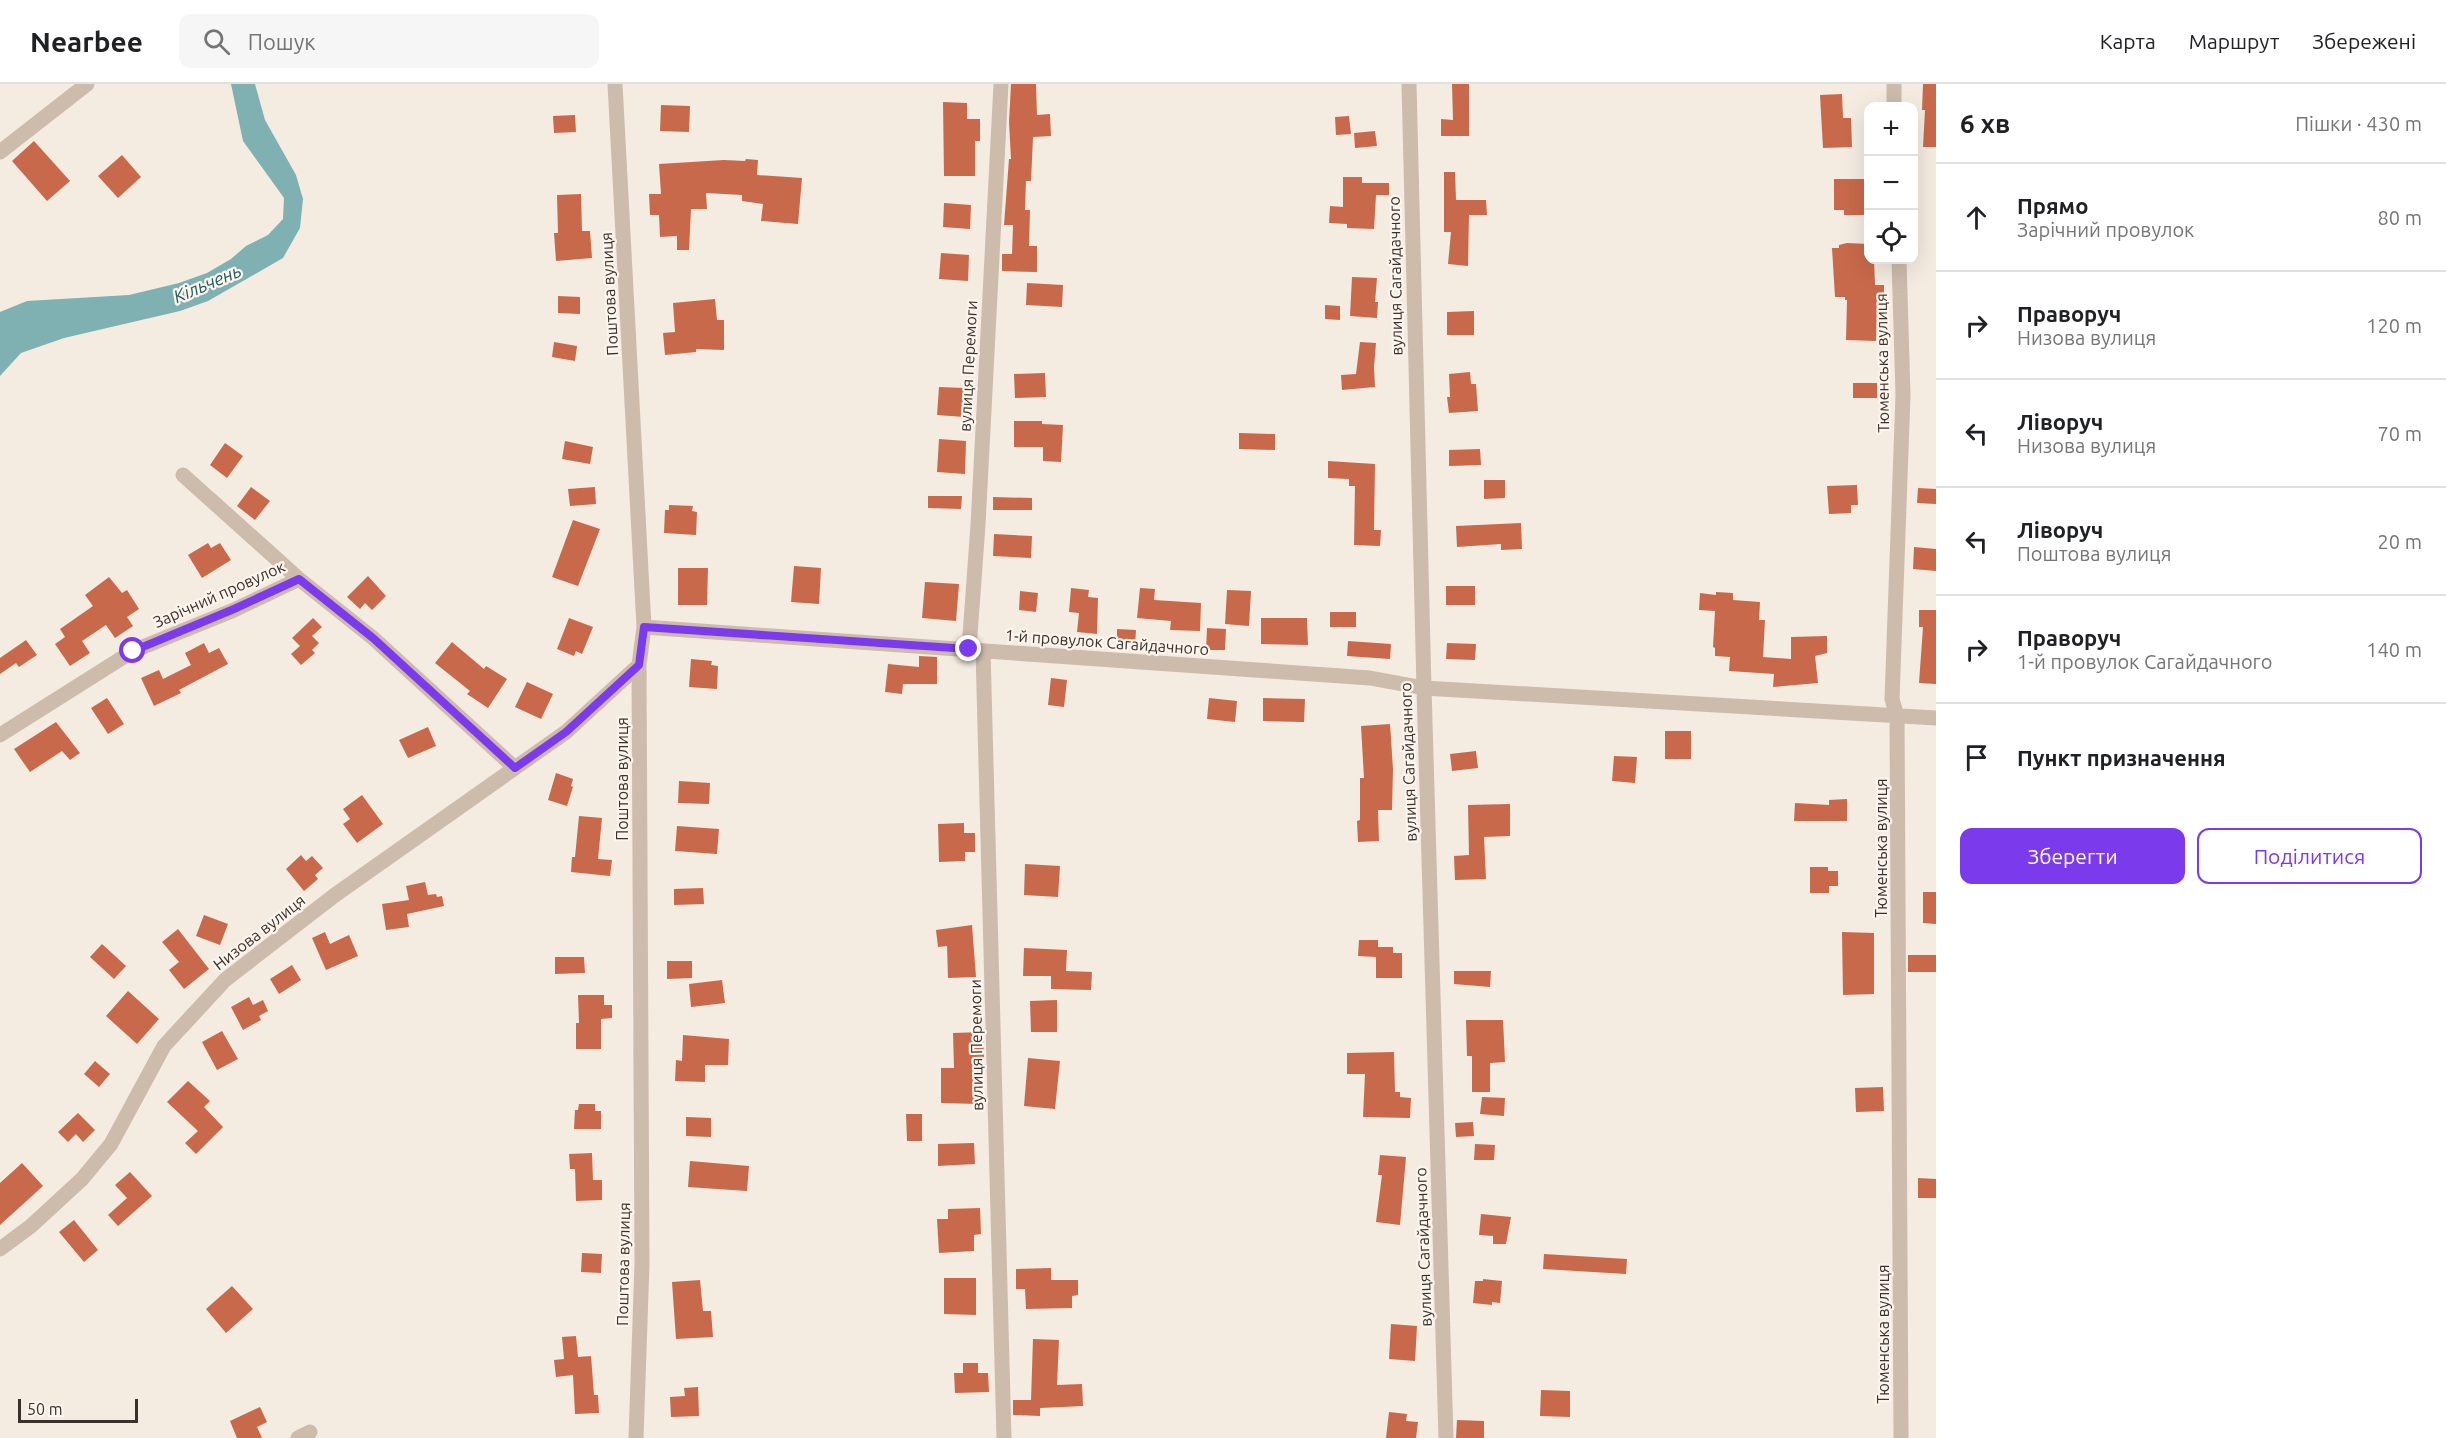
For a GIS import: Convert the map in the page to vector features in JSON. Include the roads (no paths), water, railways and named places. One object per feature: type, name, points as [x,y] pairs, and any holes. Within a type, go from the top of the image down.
[{"type":"street","points":[[0,152],[87,84]]},
{"type":"street","name":"Поштова вулиця","points":[[615,84],[644,627],[639,665],[642,1264],[636,1438]]},
{"type":"street","name":"вулиця Перемоги","points":[[1000,84],[978,525],[976,650],[1004,1438]]},
{"type":"street","name":"вулиця Сагайдачного","points":[[1409,84],[1446,1438]]},
{"type":"street","points":[[1894,84],[1894,102]]},
{"type":"street","name":"Тюменська вулиця","points":[[1899,264],[1903,395],[1892,699],[1898,716],[1901,1438]]},
{"type":"street","points":[[183,475],[299,579],[373,638],[515,768]]},
{"type":"street","name":"Зарічний провулок","points":[[0,735],[133,651],[299,579]]},
{"type":"street","name":"1-й провулок Сагайдачного","points":[[644,627],[1370,678],[1424,688],[1936,718]]},
{"type":"street","name":"Низова вулиця","points":[[0,1249],[31,1226],[82,1179],[111,1144],[164,1046],[225,980],[335,895],[566,732],[639,665]]},
{"type":"water","name":"Кільчень","points":[[231,84],[255,84],[265,120],[296,175],[303,199],[300,228],[283,258],[208,301],[180,311],[64,338],[21,353],[0,376],[0,312],[27,301],[129,295],[179,283],[207,273],[231,259],[246,246],[268,235],[283,219],[284,198],[243,141]]}]
